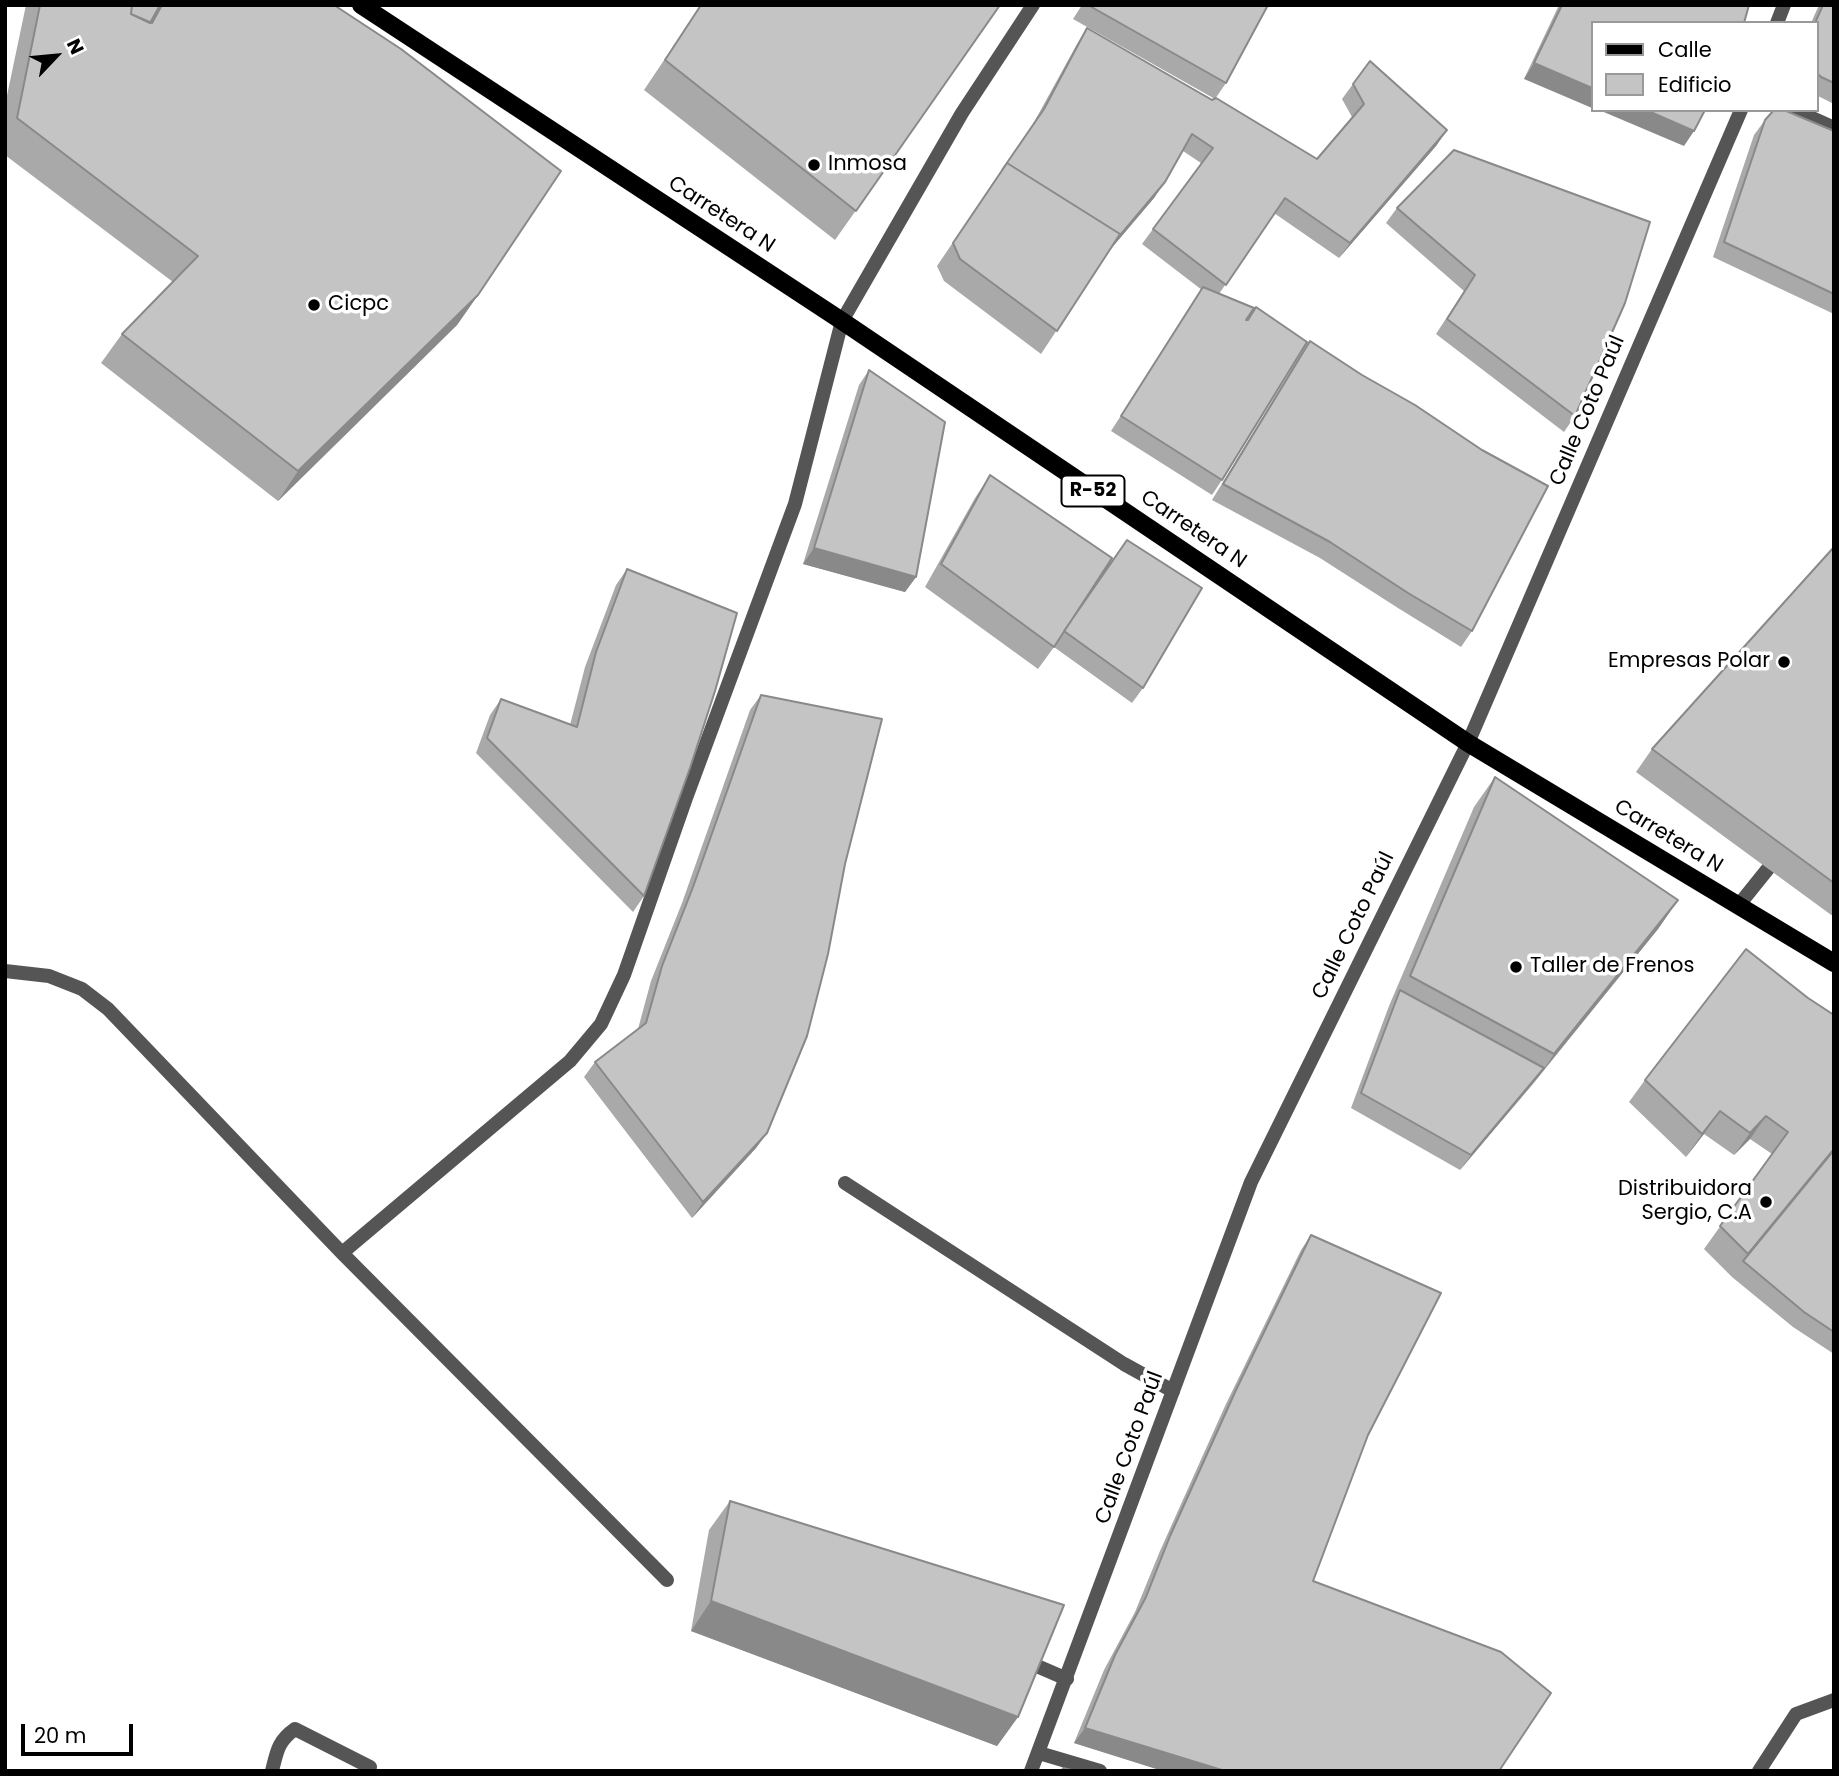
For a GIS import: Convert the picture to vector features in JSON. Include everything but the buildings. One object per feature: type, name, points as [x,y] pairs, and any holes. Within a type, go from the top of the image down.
[{"type":"main road","name":"Carretera N","points":[[361,5],[842,321],[1468,743],[1834,963]]},
{"type":"street","points":[[342,1253],[570,1061],[601,1024],[624,975],[795,503],[842,321],[962,113],[1033,5]]},
{"type":"street","name":"Calle Coto Paúl","points":[[1031,1771],[1251,1182],[1468,743],[1740,112]]},
{"type":"street","points":[[1798,112],[1834,128]]},
{"type":"street","points":[[1738,906],[1785,849]]},
{"type":"street","points":[[5,971],[49,976],[82,989],[108,1009],[342,1253],[667,1580]]},
{"type":"street","points":[[845,1183],[1124,1364],[1174,1391]]},
{"type":"street","points":[[1006,1654],[1067,1679]]},
{"type":"street","points":[[1759,1771],[1796,1714],[1834,1700]]},
{"type":"street","points":[[272,1771],[283,1737],[295,1729],[370,1767]]},
{"type":"street","points":[[1039,1754],[1100,1771]]},
{"type":"place","name":"Inmosa","points":[[814,165]]},
{"type":"place","name":"Cicpc","points":[[314,305]]},
{"type":"place","name":"Empresas Polar","points":[[1784,662]]},
{"type":"place","name":"Taller de Frenos","points":[[1516,967]]},
{"type":"place","name":"Distribuidora Sergio, C.A","points":[[1766,1202]]}]
